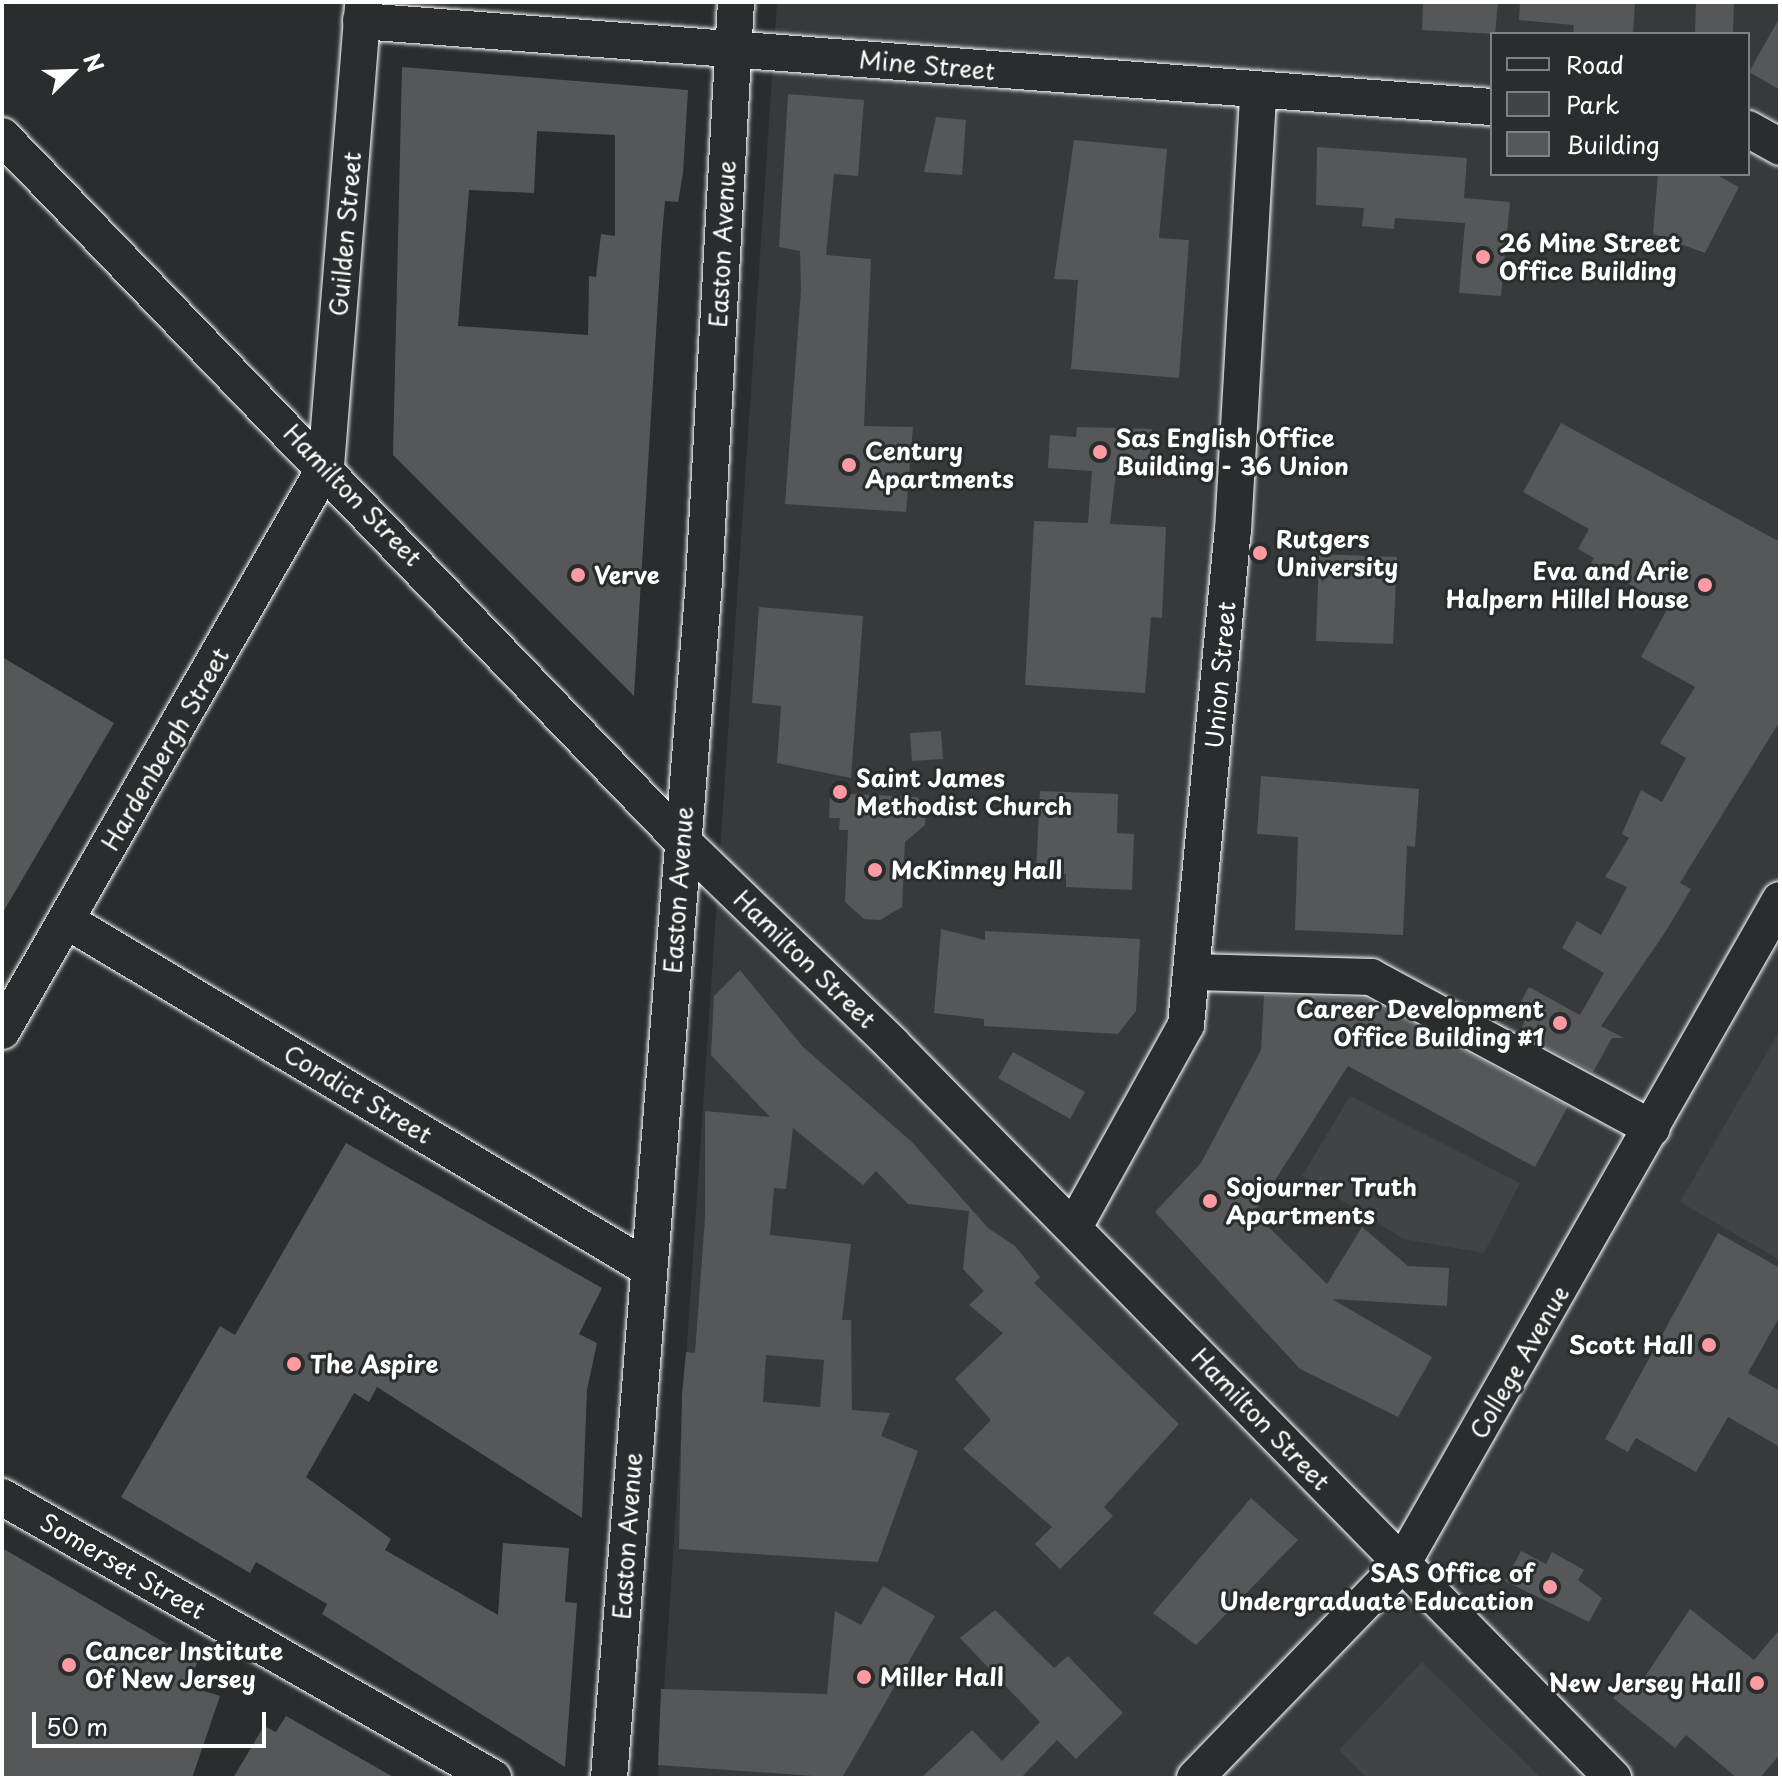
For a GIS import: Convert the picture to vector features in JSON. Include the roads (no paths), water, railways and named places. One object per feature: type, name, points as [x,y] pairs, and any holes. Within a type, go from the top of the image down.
[{"type":"street","name":"Easton Avenue","points":[[609,1778],[681,840],[704,581],[731,48],[736,2]]},
{"type":"street","name":"Mine Street","points":[[362,12],[1258,94],[1490,107]]},
{"type":"street","name":"Guilden Street","points":[[326,466],[362,12]]},
{"type":"street","name":"Union Street","points":[[1074,1227],[1186,1025],[1194,972],[1233,531],[1258,94]]},
{"type":"street","points":[[1750,130],[1780,147]]},
{"type":"street","name":"Hamilton Street","points":[[2,136],[326,466],[681,840],[1074,1227],[1613,1778]]},
{"type":"street","name":"Hardenbergh Street","points":[[2,1031],[326,466]]},
{"type":"street","name":"College Avenue","points":[[1195,1778],[1402,1564],[1780,900]]},
{"type":"street","name":"Condict Street","points":[[67,921],[648,1268]]},
{"type":"street","points":[[1194,972],[1371,977],[1652,1128]]},
{"type":"street","name":"Somerset Street","points":[[2,1497],[493,1778]]},
{"type":"place","name":"26 Mine Street Office Building","points":[[1483,257]]},
{"type":"place","name":"Sas English Office Building - 36 Union","points":[[1100,452]]},
{"type":"place","name":"Century Apartments","points":[[849,465]]},
{"type":"place","name":"Rutgers University","points":[[1260,553]]},
{"type":"place","name":"Verve","points":[[578,575]]},
{"type":"place","name":"Eva and Arie Halpern Hillel House","points":[[1705,585]]},
{"type":"place","name":"Saint James Methodist Church","points":[[840,792]]},
{"type":"place","name":"McKinney Hall","points":[[875,870]]},
{"type":"place","name":"Career Development Office Building #1","points":[[1560,1023]]},
{"type":"place","name":"Sojourner Truth Apartments","points":[[1210,1201]]},
{"type":"place","name":"Scott Hall","points":[[1709,1345]]},
{"type":"place","name":"The Aspire","points":[[294,1364]]},
{"type":"place","name":"SAS Office of Undergraduate Education","points":[[1550,1587]]},
{"type":"place","name":"Cancer Institute Of New Jersey","points":[[69,1665]]},
{"type":"place","name":"Miller Hall","points":[[864,1677]]},
{"type":"place","name":"New Jersey Hall","points":[[1757,1683]]}]
